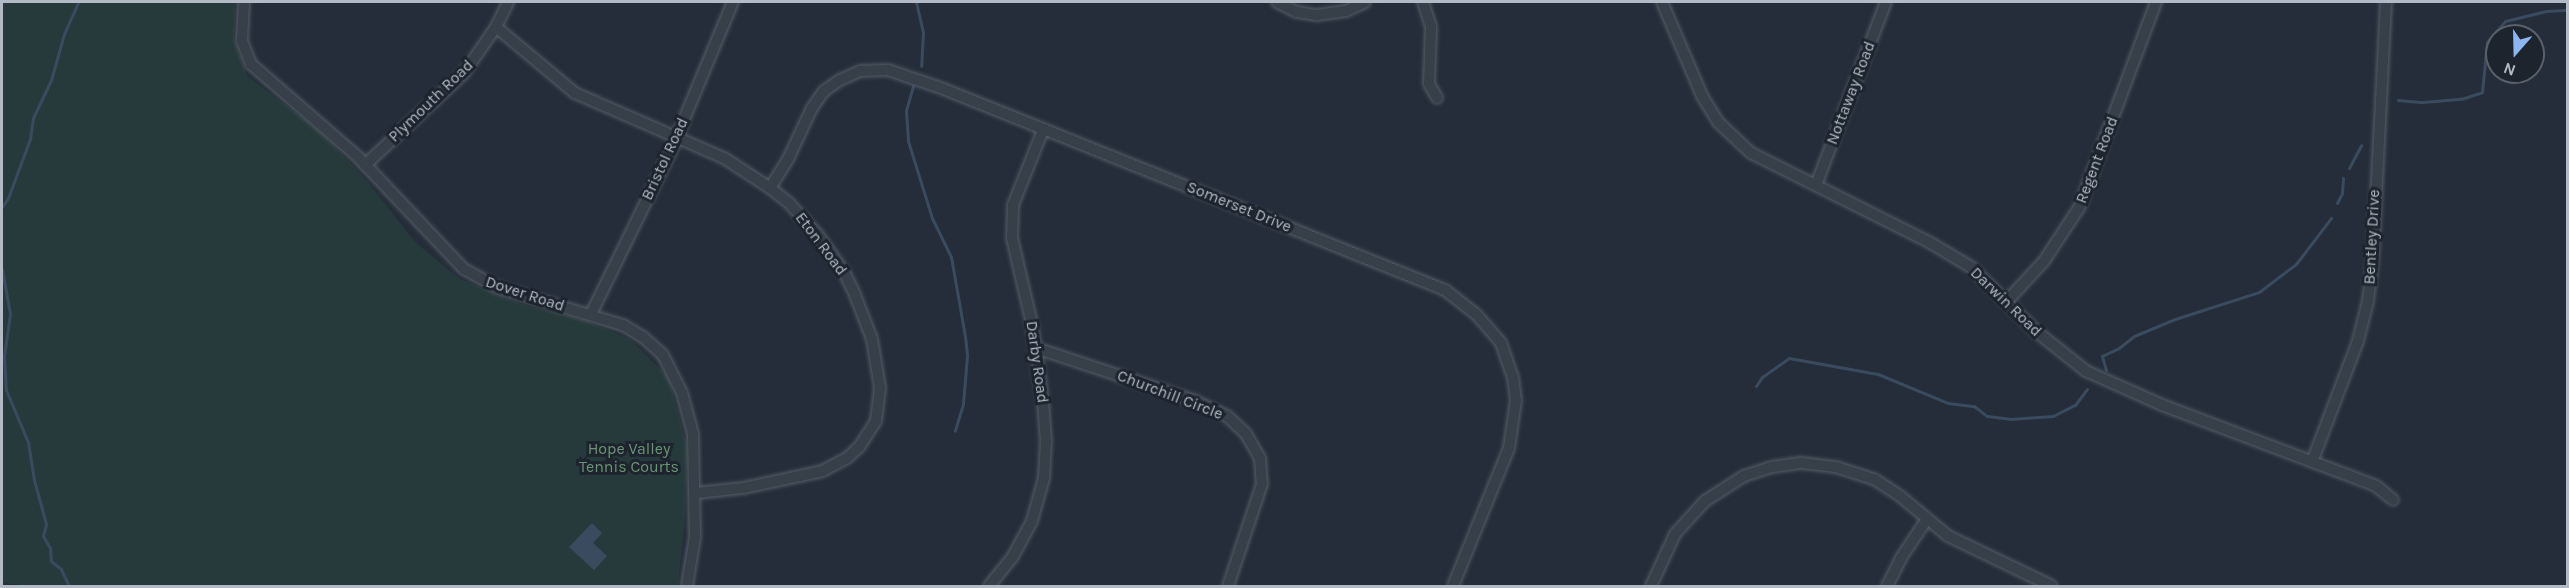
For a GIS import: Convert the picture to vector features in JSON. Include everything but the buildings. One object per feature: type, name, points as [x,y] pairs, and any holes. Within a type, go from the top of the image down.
[{"type":"street","name":"Dover Road","points":[[244,2],[242,41],[251,64],[364,165],[453,259],[480,280],[591,314],[633,330],[654,345],[669,363],[682,393],[692,426],[696,493],[693,557],[687,586]]},
{"type":"street","name":"Plymouth Road","points":[[364,165],[464,73],[496,27],[508,2]]},
{"type":"street","name":"Bristol Road","points":[[591,314],[676,137],[733,2]]},
{"type":"street","points":[[1277,2],[1297,12],[1317,15],[1346,10],[1365,2]]},
{"type":"street","points":[[1423,2],[1431,27],[1429,84],[1437,98]]},
{"type":"street","name":"Darwin Road","points":[[1662,2],[1702,96],[1718,122],[1751,153],[1929,242],[1971,267],[2051,344],[2094,375],[2162,405],[2376,486],[2393,500]]},
{"type":"street","name":"Nottaway Road","points":[[1815,185],[1886,2]]},
{"type":"street","name":"Regent Road","points":[[2007,301],[2044,261],[2079,208],[2156,2]]},
{"type":"street","name":"Bentley Drive","points":[[2312,462],[2358,341],[2368,301],[2373,259],[2386,2]]},
{"type":"street","name":"Eton Road","points":[[496,27],[575,93],[724,158],[770,188],[789,203],[818,235],[844,272],[855,295],[876,356],[880,388],[878,412],[871,431],[854,453],[823,471],[743,488],[696,493]]},
{"type":"street","name":"Somerset Drive","points":[[770,188],[789,157],[818,99],[831,85],[861,71],[880,69],[910,75],[1445,290],[1476,314],[1494,334],[1506,354],[1515,391],[1516,415],[1509,448],[1453,586]]},
{"type":"street","name":"Darby Road","points":[[988,586],[1012,558],[1034,516],[1041,495],[1046,442],[1036,348],[1014,249],[1012,213],[1020,184],[1043,130]]},
{"type":"street","name":"Churchill Circle","points":[[1036,348],[1195,401],[1227,416],[1246,434],[1260,458],[1262,484],[1253,518],[1228,586]]},
{"type":"street","points":[[1652,586],[1675,534],[1705,501],[1744,476],[1772,467],[1811,464],[1836,467],[1863,475],[1887,487],[1948,536],[2037,583],[2052,586]]},
{"type":"street","points":[[1887,586],[1901,558],[1927,519]]},
{"type":"green space","name":"Hope Valley Tennis Courts","points":[[2,2],[235,2],[234,38],[247,76],[320,131],[367,181],[415,242],[460,279],[524,305],[584,320],[631,340],[669,378],[687,447],[685,517],[678,586],[34,586],[2,583]]},
{"type":"water","points":[[592,523],[602,533],[593,543],[607,556],[594,570],[569,547]]},
{"type":"waterway","points":[[2,207],[8,198],[30,139],[33,118],[51,80],[64,34],[78,2]]},
{"type":"waterway","points":[[916,2],[923,32],[921,66]]},
{"type":"waterway","points":[[2398,100],[2423,102],[2461,99],[2482,92],[2487,42],[2505,21],[2546,11],[2568,10]]},
{"type":"waterway","points":[[913,86],[906,111],[908,141],[932,218],[951,257],[965,336],[967,356],[963,404],[955,431]]},
{"type":"waterway","points":[[2349,168],[2361,145]]},
{"type":"waterway","points":[[2337,203],[2342,193],[2343,178]]},
{"type":"waterway","points":[[2106,370],[2102,356],[2119,348],[2134,336],[2175,319],[2259,292],[2296,264],[2331,218]]},
{"type":"waterway","points":[[2,269],[10,314],[4,356],[6,390],[28,442],[34,480],[46,524],[43,536],[50,548],[51,561],[61,569],[69,586]]},
{"type":"waterway","points":[[1756,386],[1762,377],[1789,358],[1878,374],[1948,403],[1974,406],[1987,416],[2010,419],[2053,416],[2075,405],[2087,389]]}]
